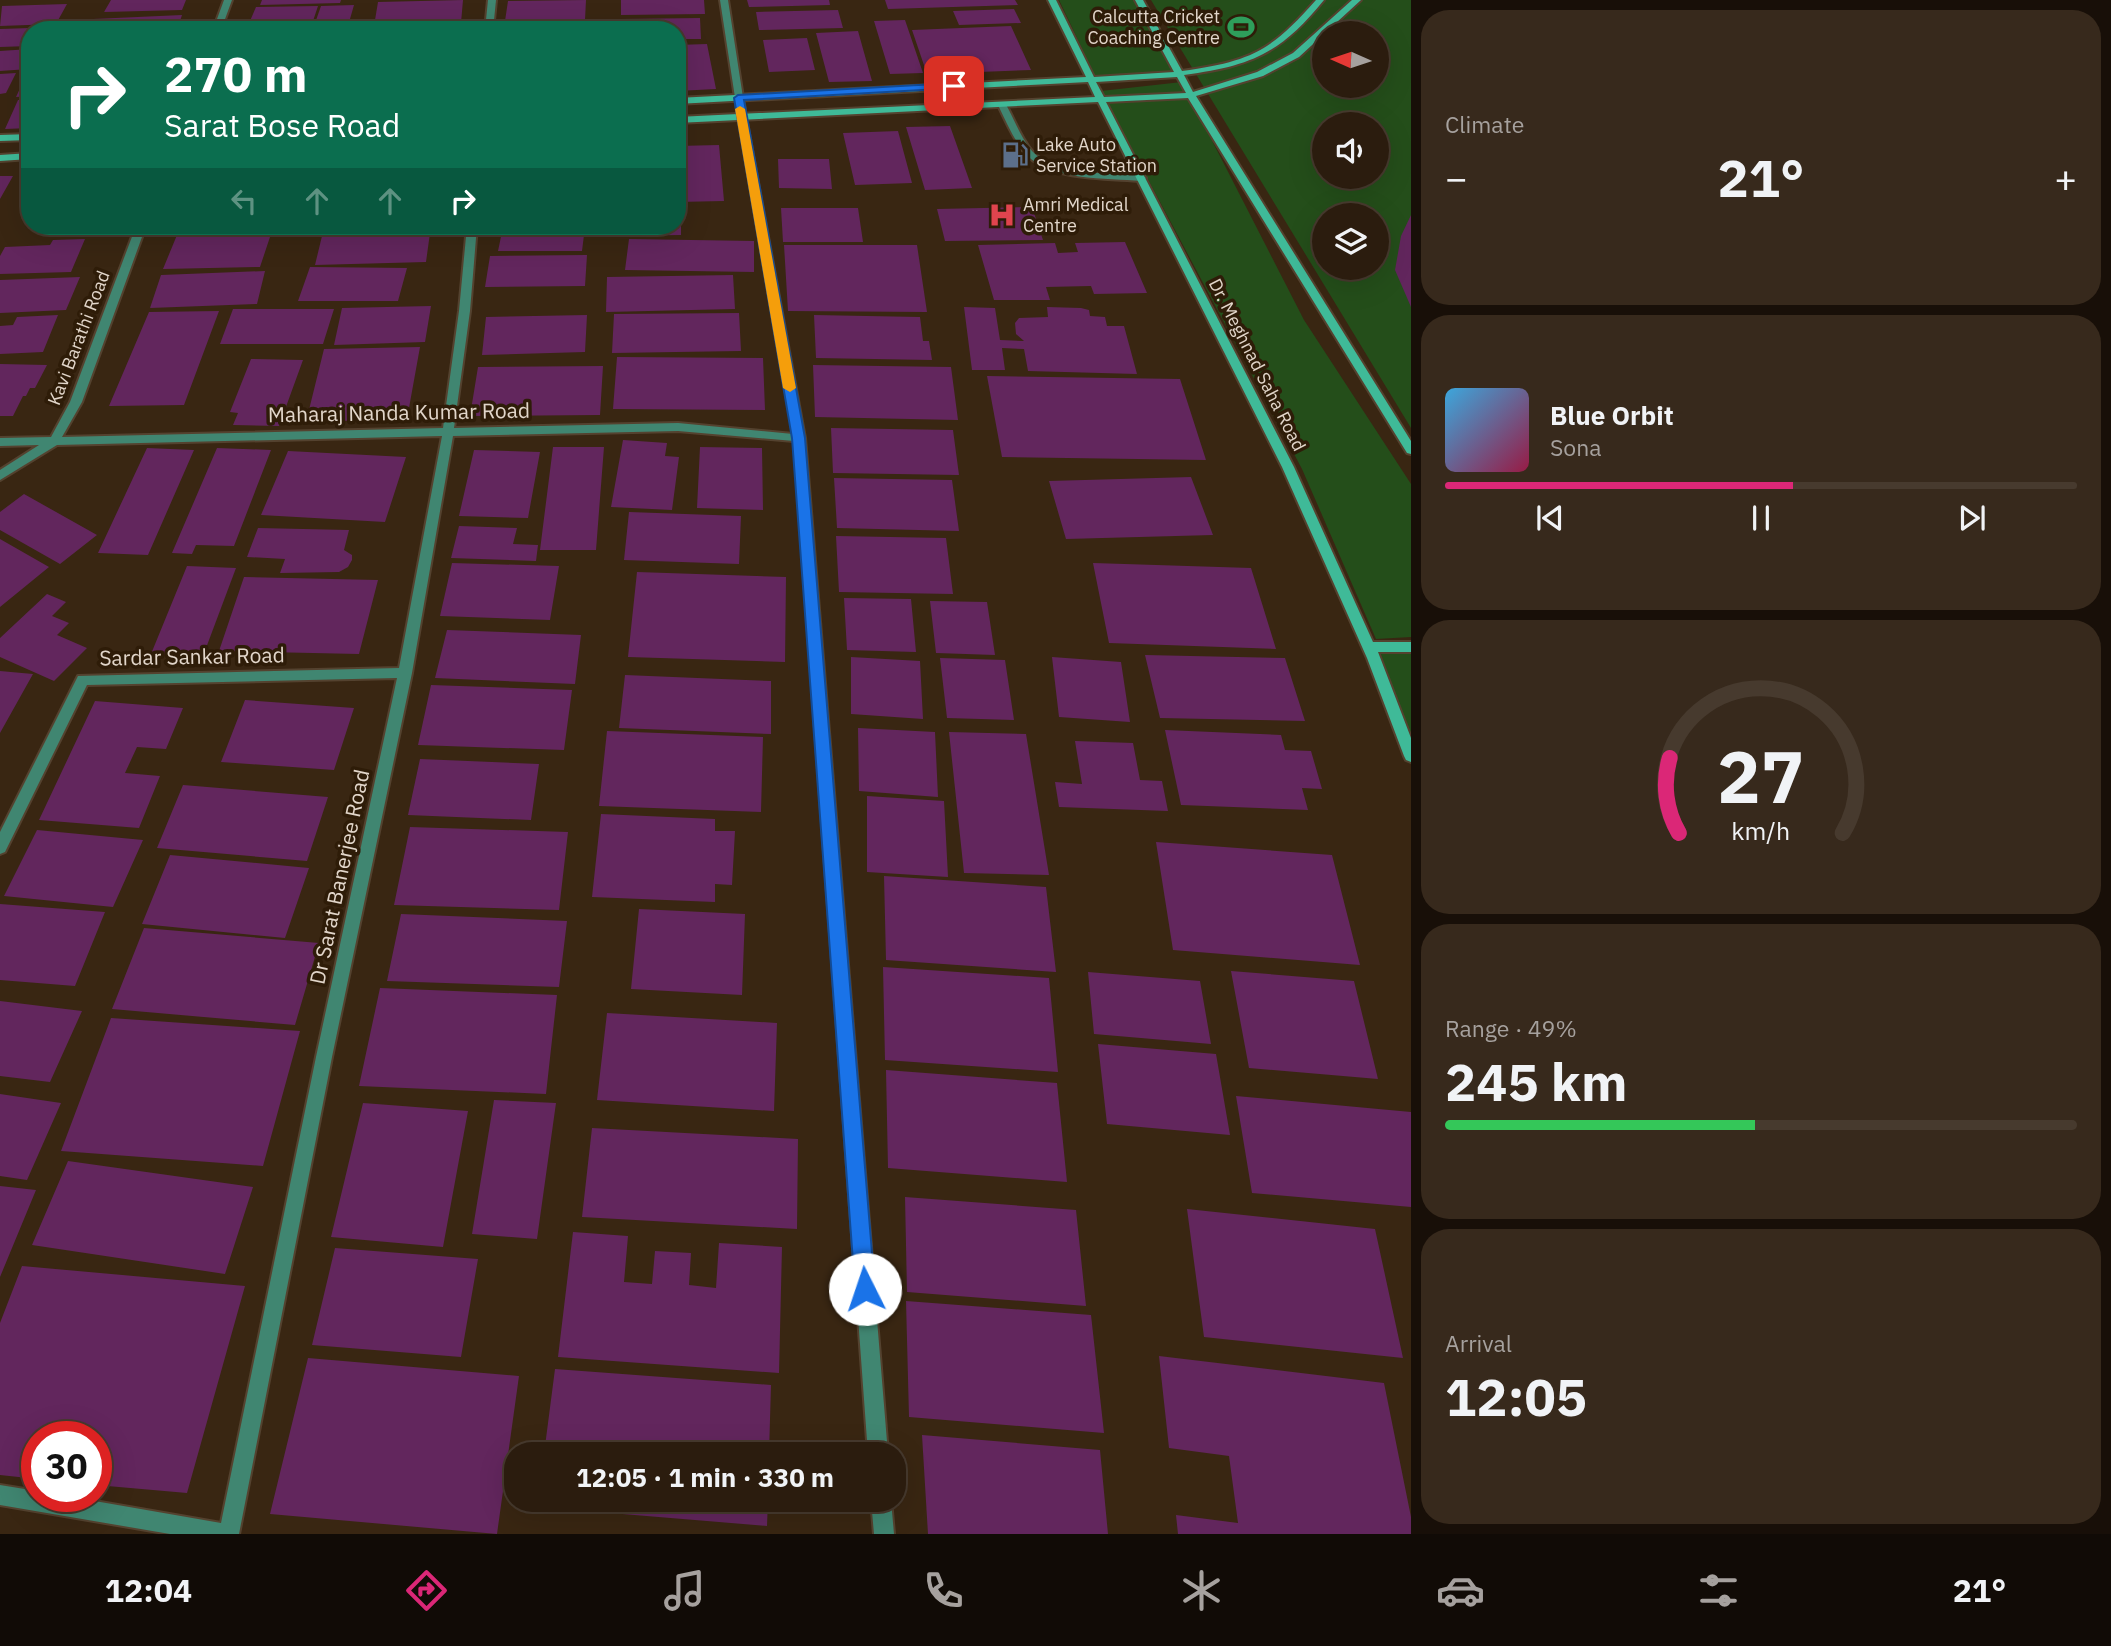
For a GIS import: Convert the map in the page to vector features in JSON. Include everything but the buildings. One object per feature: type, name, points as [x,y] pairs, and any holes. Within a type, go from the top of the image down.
[{"type":"street","points":[[220,21],[228,0]]},
{"type":"street","points":[[490,21],[492,0]]},
{"type":"street","points":[[724,0],[741,117],[799,438],[877,1442]]},
{"type":"street","name":"Dr. Meghnad Saha Road","points":[[1052,0],[1099,100],[1294,475],[1370,647],[1411,756]]},
{"type":"street","points":[[1139,0],[1191,94],[1411,450]]},
{"type":"street","points":[[686,101],[1179,72],[1253,58],[1275,46],[1320,0]]},
{"type":"street","points":[[686,120],[1191,94],[1259,74],[1296,55],[1357,0]]},
{"type":"street","points":[[1002,105],[1030,155],[1044,164],[1061,170],[1141,178]]},
{"type":"street","points":[[0,138],[21,137]]},
{"type":"street","points":[[0,158],[21,157]]},
{"type":"street","name":"Kavi Barathi Road","points":[[0,476],[54,441],[76,401],[138,235]]},
{"type":"street","name":"Dr Sarat Banerjee Road","points":[[229,1534],[329,1030],[405,673],[449,431],[471,235]]},
{"type":"street","name":"Maharaj Nanda Kumar Road","points":[[0,442],[678,426],[799,438]]},
{"type":"street","points":[[1370,647],[1411,647]]},
{"type":"street","name":"Sardar Sankar Road","points":[[0,847],[83,680],[405,673]]},
{"type":"street","points":[[0,1495],[229,1534]]},
{"type":"street","points":[[882,1512],[884,1534]]},
{"type":"green space","points":[[1059,0],[1137,0],[1176,74],[1097,80]]},
{"type":"green space","points":[[1151,0],[1411,0],[1411,428],[1321,280],[1389,280],[1389,203],[1312,203],[1312,265]]},
{"type":"green space","points":[[1182,82],[1304,320],[1411,484],[1411,637],[1376,639],[1302,469],[1101,91]]},
{"type":"green space","points":[[1411,651],[1411,737],[1380,652]]},
{"type":"slow traffic","points":[[740,109],[790,388]]},
{"type":"place","name":"Calcutta Cricket Coaching Centre","points":[[1241,27]]},
{"type":"place","name":"Lake Auto Service Station","points":[[1015,155]]},
{"type":"place","name":"Amri Medical Centre","points":[[1002,215]]},
{"type":"route","points":[[865,1289],[799,438],[738,98],[954,86]]}]
